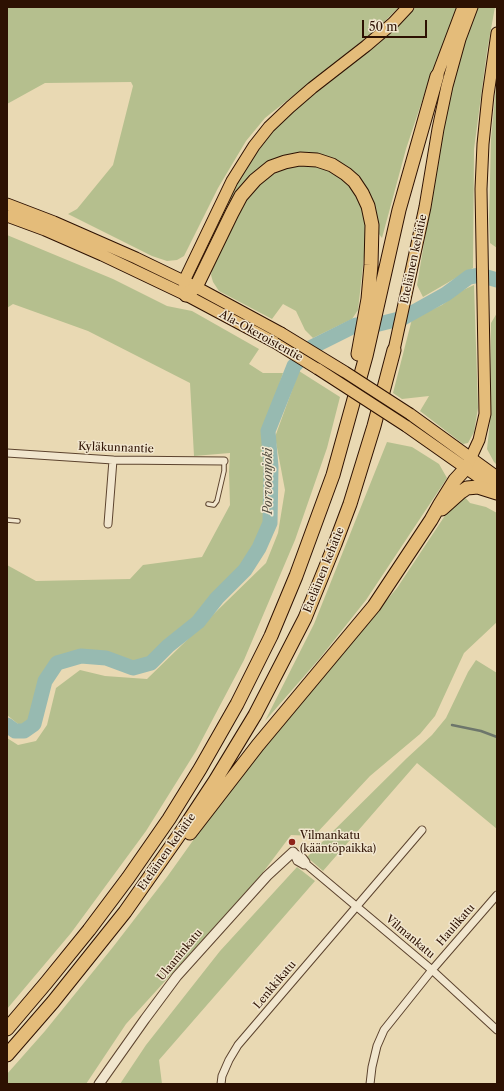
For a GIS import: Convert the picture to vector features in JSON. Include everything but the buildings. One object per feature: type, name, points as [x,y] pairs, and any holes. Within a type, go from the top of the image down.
[{"type":"highway","name":"Eteläinen kehätie","points":[[7,1029],[89,930],[128,878],[169,819],[200,769],[237,704],[272,636],[333,475],[362,357],[373,299],[400,210],[437,76]]},
{"type":"highway","points":[[191,291],[232,213],[242,196],[255,180],[271,167],[300,159],[317,160],[332,165],[354,181],[362,193],[368,206],[372,225],[373,299]]},
{"type":"highway","name":"Eteläinen kehätie","points":[[7,1055],[53,1002],[134,899],[210,788],[255,715],[305,618],[335,544],[350,504],[374,426],[394,350]]},
{"type":"highway","points":[[53,1002],[114,930],[258,745],[374,606],[431,520],[447,492],[468,464]]},
{"type":"highway","points":[[431,520],[461,492],[468,488],[478,487],[497,492]]},
{"type":"main road","points":[[184,281],[232,181],[269,127],[290,107],[366,46],[408,7]]},
{"type":"main road","name":"Eteläinen kehätie","points":[[437,76],[463,7]]},
{"type":"main road","name":"Eteläinen kehätie","points":[[394,350],[427,199],[438,129],[447,86],[460,39],[472,7]]},
{"type":"main road","points":[[468,464],[479,440],[485,414],[481,189],[483,144],[497,33]]},
{"type":"main road","points":[[7,204],[21,208],[68,228],[184,281],[191,291]]},
{"type":"main road","name":"Ala-Okeroistentie","points":[[7,216],[45,230],[191,291],[345,372],[410,414],[468,464],[497,492]]},
{"type":"main road","name":"Ala-Okeroistentie","points":[[279,338],[339,382],[406,426],[468,464],[497,477]]},
{"type":"street","name":"Kyläkunnantie","points":[[7,453],[113,460],[224,461]]},
{"type":"street","points":[[108,524],[113,460]]},
{"type":"street","name":"Lenkkikatu","points":[[220,1084],[229,1060],[238,1045],[422,830]]},
{"type":"street","name":"Vilmankatu","points":[[293,852],[297,861],[304,865],[306,864],[432,970],[497,1030]]},
{"type":"street","name":"Ulaaninkatu","points":[[99,1084],[176,976],[267,876],[293,852]]},
{"type":"street","name":"Haulikatu","points":[[432,970],[497,895]]},
{"type":"street","points":[[370,1084],[377,1046],[384,1030],[432,970]]},
{"type":"lane","points":[[208,504],[214,505],[218,501],[224,471],[224,461]]},
{"type":"lane","points":[[7,520],[18,521]]},
{"type":"green space","points":[[7,7],[399,7],[376,30],[265,118],[246,141],[218,188],[184,256],[177,260],[167,261],[152,256],[68,214],[77,209],[113,165],[133,86],[131,82],[45,83],[7,104]]},
{"type":"green space","points":[[416,7],[457,7],[428,83],[406,149],[382,238],[379,234],[375,208],[356,176],[296,154],[274,159],[255,171],[205,255],[202,252],[244,169],[272,132],[304,102],[378,44]]},
{"type":"green space","points":[[478,7],[495,7],[487,51],[474,149],[473,268],[423,297],[417,285],[445,119],[456,72],[472,20]]},
{"type":"green space","points":[[497,76],[497,248],[490,243],[489,219],[491,139]]},
{"type":"green space","points":[[296,165],[319,166],[335,174],[353,189],[365,209],[367,230],[358,310],[352,319],[313,338],[305,330],[296,311],[283,304],[272,319],[219,291],[213,282],[211,275],[214,261],[246,199],[273,172]]},
{"type":"green space","points":[[7,235],[113,279],[167,306],[192,311],[259,349],[249,364],[263,373],[283,373],[264,431],[266,469],[263,526],[252,550],[240,567],[214,594],[195,619],[148,658],[132,661],[107,653],[82,651],[56,657],[39,681],[29,722],[23,724],[18,724],[7,715],[7,565],[36,581],[130,579],[143,565],[202,557],[230,505],[230,453],[194,456],[190,383],[88,331],[13,304],[7,308]]},
{"type":"green space","points":[[474,285],[478,408],[474,432],[468,443],[463,444],[420,411],[429,396],[402,399],[393,393],[412,319],[442,305],[463,290]]},
{"type":"green space","points":[[497,313],[497,465],[487,449],[490,422],[491,323]]},
{"type":"green space","points":[[299,371],[340,397],[327,448],[295,540],[244,660],[196,751],[146,831],[71,933],[7,1009],[7,738],[18,745],[36,741],[47,725],[56,688],[80,670],[105,676],[147,679],[266,563],[278,533],[285,490],[275,437]]},
{"type":"green space","points":[[387,442],[412,447],[439,464],[447,478],[366,600],[320,658],[265,721],[314,624]]},
{"type":"green space","points":[[463,495],[470,503],[486,507],[497,513],[497,622],[464,653],[435,716],[420,734],[370,776],[314,836],[291,835],[258,879],[126,1024],[86,1084],[7,1084],[7,1074],[45,1031],[113,947],[167,877],[246,766],[397,588],[448,511]]},
{"type":"green space","points":[[476,660],[497,673],[497,829],[417,763],[323,871],[307,857],[432,735],[446,718],[468,672]]},
{"type":"green space","points":[[297,867],[315,881],[159,1060],[162,1084],[120,1084],[146,1045],[220,951]]},
{"type":"waterway","name":"Porvoonjoki","points":[[7,725],[15,731],[24,731],[34,724],[45,681],[57,663],[81,656],[106,658],[133,668],[151,663],[168,646],[198,622],[217,598],[245,570],[259,548],[270,523],[271,467],[268,431],[294,366],[312,347],[356,325],[371,326],[403,318],[446,294],[469,277],[480,275],[497,280]]},
{"type":"waterway","points":[[452,725],[481,731],[497,737]]},
{"type":"place","name":"Vilmankatu (kääntöpaikka)","points":[[292,842]]}]
